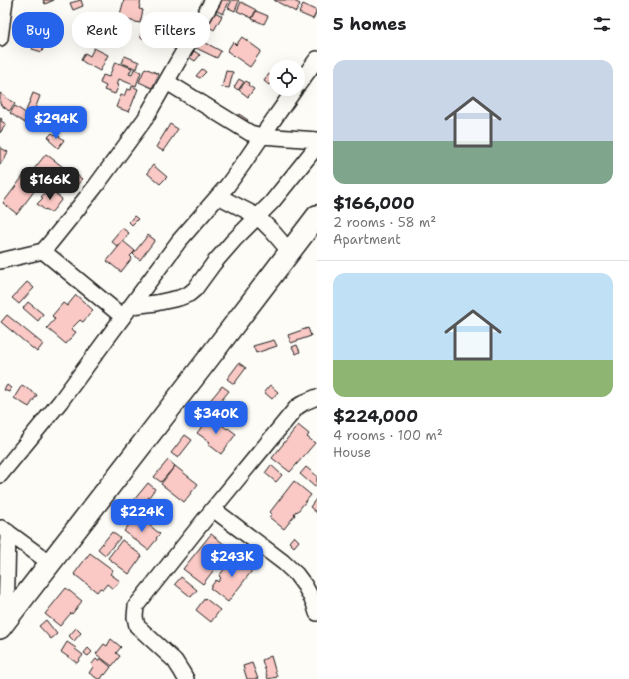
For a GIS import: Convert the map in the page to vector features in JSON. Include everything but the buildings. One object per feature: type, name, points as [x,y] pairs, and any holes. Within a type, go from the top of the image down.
[{"type":"main road","points":[[3,624],[317,216]]},
{"type":"street","points":[[0,38],[5,0]]},
{"type":"street","points":[[0,261],[42,252],[95,187],[145,119],[213,0]]},
{"type":"street","points":[[305,75],[317,59]]},
{"type":"street","points":[[166,82],[250,132],[262,136],[317,140]]},
{"type":"street","points":[[0,475],[60,402],[179,241],[227,186],[290,96]]},
{"type":"street","points":[[128,311],[179,298],[189,294],[195,289],[214,263],[234,240],[272,202],[317,146]]},
{"type":"street","points":[[218,196],[257,216],[290,252]]},
{"type":"street","points":[[42,252],[128,311]]},
{"type":"street","points":[[186,679],[175,661],[137,626],[135,617],[136,606],[297,407],[305,402],[316,399]]},
{"type":"street","points":[[213,509],[283,562],[296,574],[306,586],[317,613]]},
{"type":"street","points":[[4,529],[50,564]]},
{"type":"street","points":[[3,624],[4,529]]}]
